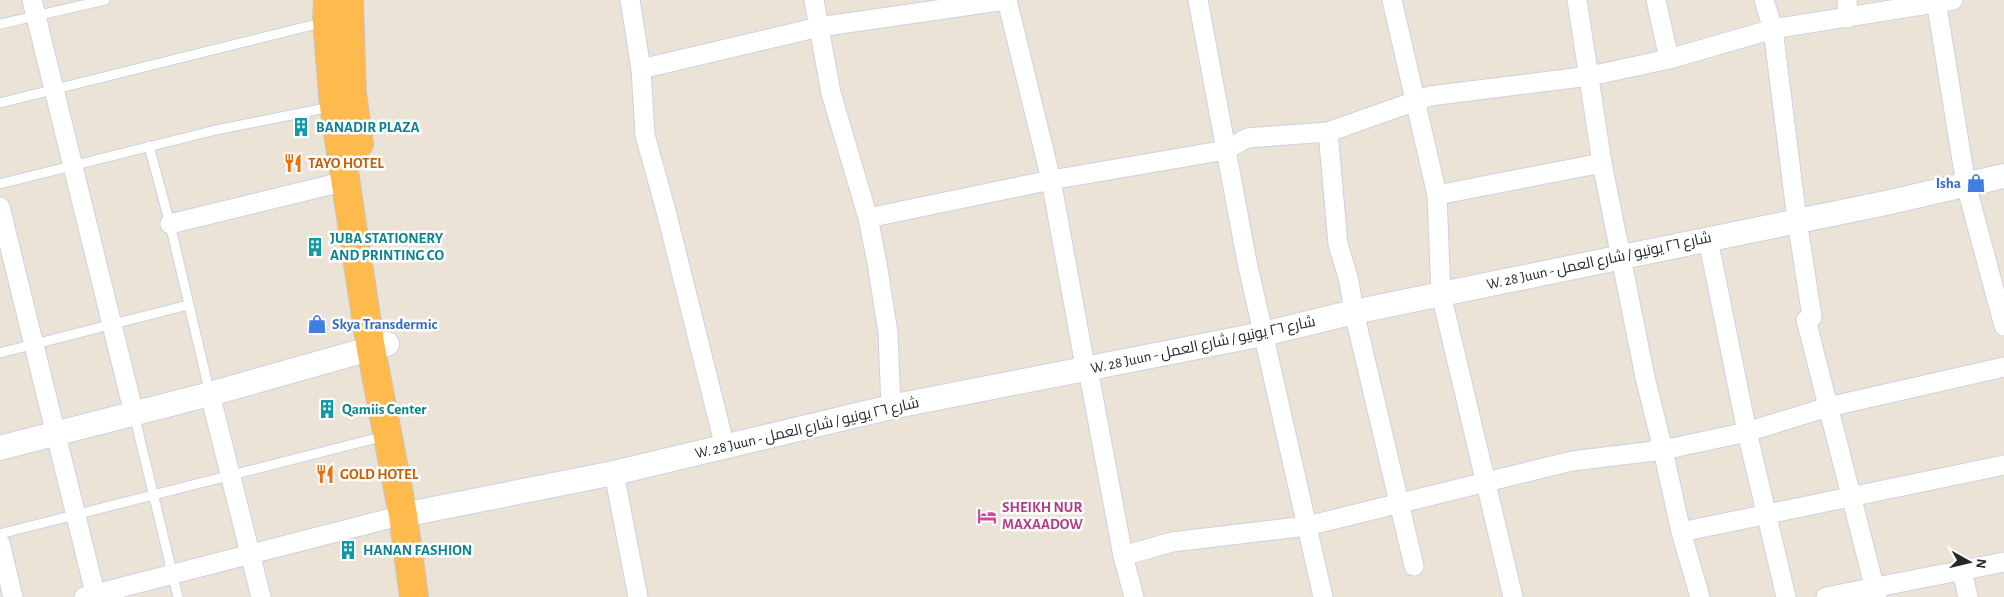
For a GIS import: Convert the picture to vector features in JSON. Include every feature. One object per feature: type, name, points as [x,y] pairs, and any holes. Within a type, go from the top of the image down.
[{"type":"highway","points":[[349,0],[352,94],[388,435],[432,597]]},
{"type":"highway","points":[[328,10],[334,106],[346,181],[410,514],[414,597]]},
{"type":"street","points":[[630,0],[641,69],[645,136],[666,211],[725,447]]},
{"type":"street","points":[[814,0],[831,93],[846,150],[868,218],[888,333],[891,407]]},
{"type":"street","points":[[641,69],[819,27],[1007,0],[1051,180],[1085,366],[1088,369],[1123,556],[1134,597]]},
{"type":"street","points":[[1198,0],[1263,334],[1323,597]]},
{"type":"street","points":[[1392,0],[1414,102],[1437,194],[1441,294],[1487,481],[1513,597]]},
{"type":"street","points":[[1577,0],[1602,163],[1644,377],[1663,450],[1680,532],[1700,597]]},
{"type":"street","points":[[1656,0],[1669,59]]},
{"type":"street","points":[[1764,0],[1773,29],[1797,220],[1812,316],[1806,320],[1876,592]]},
{"type":"street","points":[[868,218],[1051,180],[1226,150],[1247,138],[1328,132],[1430,96],[1590,76],[1669,59],[1848,9],[1942,1],[1966,185],[2004,326]]},
{"type":"street","points":[[34,8],[134,414]]},
{"type":"street","points":[[1328,132],[1338,244],[1349,281],[1354,312],[1414,566]]},
{"type":"street","points":[[1437,194],[1602,163]]},
{"type":"street","name":"W. 28 Juun - شارع ٢٦ يونيو / شارع العمل","points":[[410,514],[614,473],[891,407],[1263,334],[1354,312],[2004,176]]},
{"type":"street","points":[[170,224],[346,181]]},
{"type":"street","points":[[0,207],[76,514],[91,596],[410,514]]},
{"type":"street","points":[[1708,239],[1746,432],[1786,597]]},
{"type":"street","points":[[0,448],[210,394],[379,347]]},
{"type":"street","points":[[1123,556],[1172,542],[1307,526],[1572,461],[1663,450],[1746,432],[1828,407],[2004,367]]},
{"type":"street","points":[[210,394],[261,597]]},
{"type":"street","points":[[1680,532],[1766,516],[1850,496],[2004,465]]},
{"type":"street","points":[[614,473],[638,597]]},
{"type":"street","points":[[0,542],[13,597]]},
{"type":"street","points":[[1826,597],[1876,592],[2004,562]]},
{"type":"street","points":[[1962,571],[1968,597]]},
{"type":"lane","points":[[0,24],[34,8],[105,0]]},
{"type":"lane","points":[[0,103],[54,90],[328,10]]},
{"type":"lane","points":[[0,184],[216,130],[334,106]]},
{"type":"lane","points":[[149,146],[170,224],[210,394]]},
{"type":"lane","points":[[0,353],[188,305]]},
{"type":"lane","points":[[134,414],[178,597]]},
{"type":"lane","points":[[0,534],[388,435]]},
{"type":"place","name":"BANADIR PLAZA","points":[[301,127]]},
{"type":"place","name":"TAYO HOTEL","points":[[293,163]]},
{"type":"place","name":"Isha","points":[[1976,183]]},
{"type":"place","name":"JUBA STATIONERY AND PRINTING CO","points":[[315,247]]},
{"type":"place","name":"Skya Transdermic","points":[[317,324]]},
{"type":"place","name":"Qamiis Center","points":[[327,409]]},
{"type":"place","name":"GOLD HOTEL","points":[[325,474]]},
{"type":"place","name":"SHEIKH NUR MAXAADOW","points":[[987,516]]},
{"type":"place","name":"HANAN FASHION","points":[[348,550]]}]
